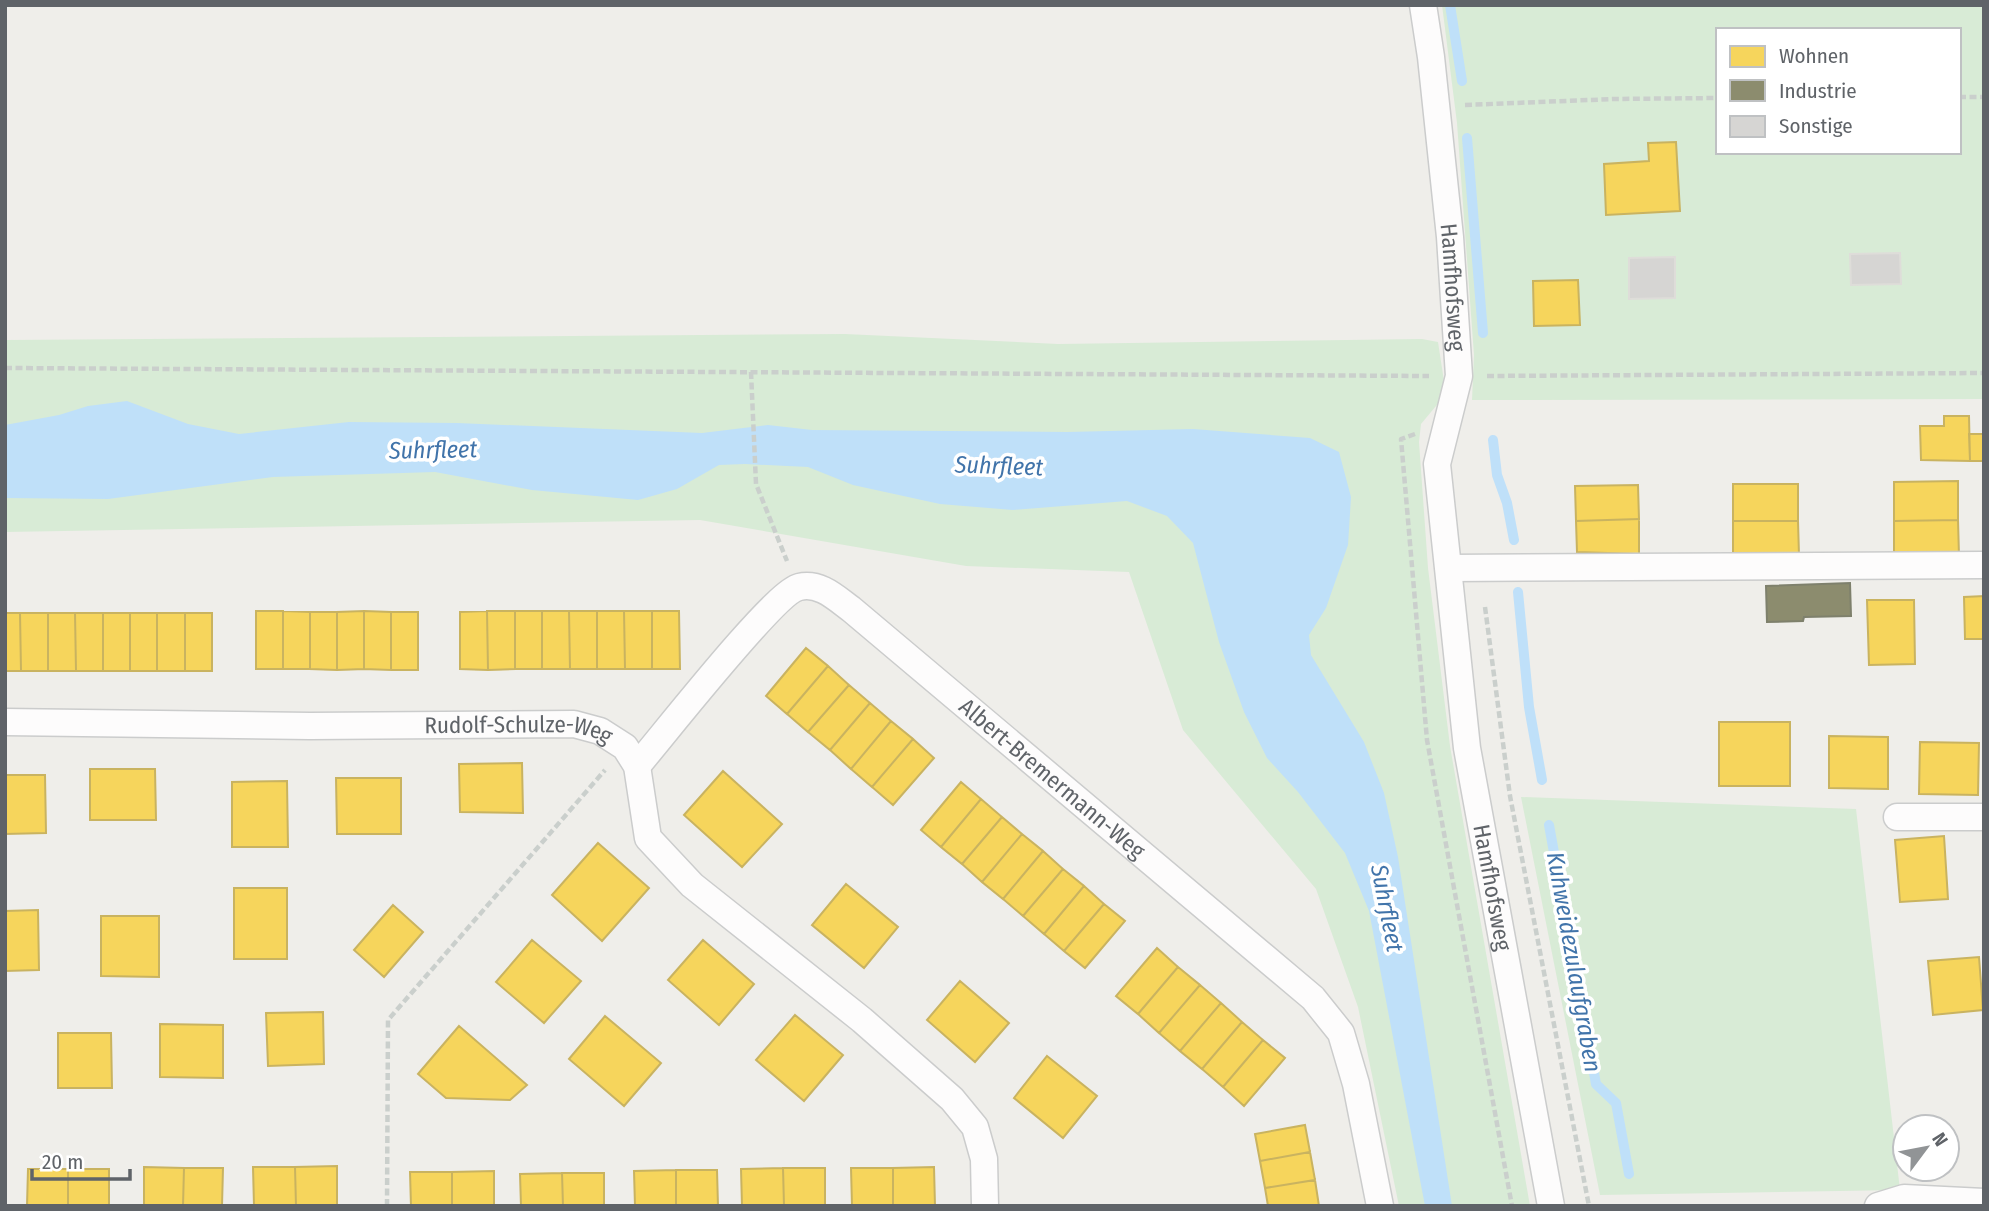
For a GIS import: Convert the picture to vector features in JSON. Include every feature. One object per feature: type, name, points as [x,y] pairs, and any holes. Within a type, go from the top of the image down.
[{"type":"street","name":"Hamfhofsweg","points":[[1423,5],[1450,237],[1459,376],[1437,464],[1467,748],[1551,1206]]},
{"type":"street","points":[[1449,568],[1984,565]]},
{"type":"street","points":[[631,756],[768,611],[798,587]]},
{"type":"street","name":"Albert-Bremermann-Weg","points":[[798,587],[823,588],[851,609],[1313,998],[1341,1033],[1356,1084],[1380,1206]]},
{"type":"street","name":"Rudolf-Schulze-Weg","points":[[5,722],[310,726],[574,724],[600,731],[631,756],[648,838],[691,885],[900,1051],[952,1099],[975,1127],[984,1159],[985,1206]]},
{"type":"street","points":[[1897,817],[1984,817]]},
{"type":"street","points":[[1878,1206],[1904,1198],[1984,1202]]},
{"type":"path","points":[[1961,97],[1984,97]]},
{"type":"path","points":[[1436,106],[1614,99],[1716,99]]},
{"type":"path","points":[[5,368],[1459,376],[1984,373]]},
{"type":"path","points":[[751,372],[756,484],[798,587]]},
{"type":"path","points":[[1480,568],[1510,796],[1589,1206]]},
{"type":"path","points":[[387,1206],[388,1020],[631,756]]},
{"type":"green space","points":[[1442,5],[1984,5],[1984,399],[1472,400],[1474,355],[1457,123]]},
{"type":"green space","points":[[845,334],[1058,344],[1422,339],[1438,342],[1446,394],[1421,424],[1419,442],[1428,568],[1450,746],[1530,1206],[1399,1206],[1358,1007],[1316,889],[1183,730],[1129,572],[966,566],[700,520],[5,532],[5,340]]},
{"type":"green space","points":[[1521,797],[1856,809],[1891,1113],[1891,1183],[1899,1183],[1900,1190],[1600,1195]]},
{"type":"water","name":"Suhrfleet","points":[[127,401],[188,424],[239,434],[349,422],[457,423],[702,433],[768,425],[812,430],[1067,432],[1193,429],[1310,438],[1339,452],[1351,497],[1348,545],[1326,608],[1309,635],[1311,655],[1364,742],[1384,793],[1398,857],[1452,1206],[1425,1206],[1369,911],[1345,853],[1298,792],[1267,758],[1244,712],[1219,642],[1193,543],[1167,516],[1127,501],[1013,510],[940,504],[853,485],[808,467],[745,464],[719,465],[677,489],[638,500],[532,490],[435,472],[273,477],[108,499],[5,498],[5,425],[59,415],[88,406]]},
{"type":"building: Wohnen","points":[[1676,142],[1680,211],[1606,215],[1604,164],[1649,161],[1648,143]]},
{"type":"building: Wohnen","points":[[1578,280],[1580,325],[1534,326],[1533,281]]},
{"type":"building: Wohnen","points":[[1944,416],[1969,416],[1970,461],[1921,460],[1920,426],[1944,426]]},
{"type":"building: Wohnen","points":[[1969,434],[1984,434],[1984,461],[1970,461]]},
{"type":"building: Wohnen","points":[[1958,481],[1958,520],[1894,521],[1894,482]]},
{"type":"building: Wohnen","points":[[1733,484],[1798,484],[1798,521],[1733,521]]},
{"type":"building: Wohnen","points":[[1638,485],[1639,519],[1576,521],[1575,486]]},
{"type":"building: Wohnen","points":[[1639,519],[1639,554],[1577,552],[1576,521]]},
{"type":"building: Wohnen","points":[[1958,520],[1959,556],[1894,556],[1894,521]]},
{"type":"building: Wohnen","points":[[1733,521],[1798,521],[1799,555],[1733,555]]},
{"type":"building: Wohnen","points":[[1984,596],[1984,639],[1965,639],[1964,597]]},
{"type":"building: Wohnen","points":[[1867,600],[1914,600],[1915,664],[1869,665]]},
{"type":"building: Wohnen","points":[[256,611],[283,611],[283,669],[256,669]]},
{"type":"building: Wohnen","points":[[283,611],[310,612],[310,669],[283,669]]},
{"type":"building: Wohnen","points":[[364,611],[364,669],[337,670],[337,612]]},
{"type":"building: Wohnen","points":[[364,611],[391,612],[391,670],[364,669]]},
{"type":"building: Wohnen","points":[[487,611],[488,670],[460,669],[460,612]]},
{"type":"building: Wohnen","points":[[487,611],[515,611],[515,669],[488,670]]},
{"type":"building: Wohnen","points":[[515,611],[542,611],[542,669],[515,669]]},
{"type":"building: Wohnen","points":[[542,611],[569,611],[570,669],[542,669]]},
{"type":"building: Wohnen","points":[[569,611],[597,611],[597,669],[570,669]]},
{"type":"building: Wohnen","points":[[597,611],[624,611],[625,669],[597,669]]},
{"type":"building: Wohnen","points":[[624,611],[652,611],[652,669],[625,669]]},
{"type":"building: Wohnen","points":[[652,611],[679,611],[680,669],[652,669]]},
{"type":"building: Wohnen","points":[[310,612],[337,612],[337,670],[310,669]]},
{"type":"building: Wohnen","points":[[391,612],[418,612],[418,670],[391,670]]},
{"type":"building: Wohnen","points":[[5,613],[20,613],[21,671],[5,671]]},
{"type":"building: Wohnen","points":[[20,613],[48,613],[48,671],[21,671]]},
{"type":"building: Wohnen","points":[[48,613],[75,613],[76,671],[48,671]]},
{"type":"building: Wohnen","points":[[75,613],[103,613],[103,671],[76,671]]},
{"type":"building: Wohnen","points":[[103,613],[130,613],[130,671],[103,671]]},
{"type":"building: Wohnen","points":[[130,613],[157,613],[157,671],[130,671]]},
{"type":"building: Wohnen","points":[[157,613],[185,613],[185,671],[157,671]]},
{"type":"building: Wohnen","points":[[185,613],[212,613],[212,671],[185,671]]},
{"type":"building: Wohnen","points":[[806,648],[828,666],[787,714],[766,696]]},
{"type":"building: Wohnen","points":[[828,666],[849,685],[808,732],[787,714]]},
{"type":"building: Wohnen","points":[[849,685],[870,703],[830,750],[808,732]]},
{"type":"building: Wohnen","points":[[870,703],[891,721],[851,769],[830,750]]},
{"type":"building: Wohnen","points":[[891,721],[913,739],[872,787],[851,769]]},
{"type":"building: Wohnen","points":[[1719,722],[1790,722],[1790,786],[1719,786]]},
{"type":"building: Wohnen","points":[[1829,736],[1888,737],[1888,789],[1829,788]]},
{"type":"building: Wohnen","points":[[913,739],[934,758],[893,805],[872,787]]},
{"type":"building: Wohnen","points":[[1920,742],[1979,743],[1978,795],[1919,794]]},
{"type":"building: Wohnen","points":[[522,763],[523,813],[460,812],[459,764]]},
{"type":"building: Wohnen","points":[[90,769],[155,769],[156,820],[90,820]]},
{"type":"building: Wohnen","points":[[723,771],[782,824],[742,867],[684,815]]},
{"type":"building: Wohnen","points":[[5,775],[45,775],[46,833],[5,834]]},
{"type":"building: Wohnen","points":[[336,778],[401,778],[401,834],[337,834]]},
{"type":"building: Wohnen","points":[[287,781],[288,847],[232,847],[232,782]]},
{"type":"building: Wohnen","points":[[961,782],[981,799],[941,847],[921,830]]},
{"type":"building: Wohnen","points":[[981,799],[1002,817],[962,864],[941,847]]},
{"type":"building: Wohnen","points":[[1002,817],[1022,834],[982,882],[962,864]]},
{"type":"building: Wohnen","points":[[1022,834],[1043,851],[1003,899],[982,882]]},
{"type":"building: Wohnen","points":[[1944,836],[1948,899],[1900,902],[1895,840]]},
{"type":"building: Wohnen","points":[[598,843],[649,888],[602,941],[552,895]]},
{"type":"building: Wohnen","points":[[1043,851],[1063,869],[1023,916],[1003,899]]},
{"type":"building: Wohnen","points":[[1063,869],[1084,886],[1044,934],[1023,916]]},
{"type":"building: Wohnen","points":[[846,884],[898,927],[864,968],[812,925]]},
{"type":"building: Wohnen","points":[[1084,886],[1104,904],[1064,951],[1044,934]]},
{"type":"building: Wohnen","points":[[234,888],[287,888],[287,959],[234,959]]},
{"type":"building: Wohnen","points":[[1104,904],[1125,921],[1085,968],[1064,951]]},
{"type":"building: Wohnen","points":[[393,905],[423,932],[384,977],[354,950]]},
{"type":"building: Wohnen","points":[[38,910],[39,970],[5,971],[5,911]]},
{"type":"building: Wohnen","points":[[101,916],[159,916],[159,977],[101,976]]},
{"type":"building: Wohnen","points":[[532,940],[581,981],[544,1023],[496,982]]},
{"type":"building: Wohnen","points":[[703,940],[754,984],[719,1025],[668,980]]},
{"type":"building: Wohnen","points":[[1157,948],[1178,967],[1138,1014],[1116,996]]},
{"type":"building: Wohnen","points":[[1979,957],[1983,1010],[1933,1015],[1928,961]]},
{"type":"building: Wohnen","points":[[1178,967],[1200,985],[1159,1033],[1138,1014]]},
{"type":"building: Wohnen","points":[[960,981],[1009,1023],[975,1062],[927,1020]]},
{"type":"building: Wohnen","points":[[1200,985],[1221,1003],[1180,1051],[1159,1033]]},
{"type":"building: Wohnen","points":[[1221,1003],[1242,1022],[1202,1069],[1180,1051]]},
{"type":"building: Wohnen","points":[[323,1012],[324,1064],[268,1066],[266,1013]]},
{"type":"building: Wohnen","points":[[795,1015],[843,1055],[804,1101],[756,1060]]},
{"type":"building: Wohnen","points":[[605,1016],[661,1063],[624,1106],[569,1059]]},
{"type":"building: Wohnen","points":[[1242,1022],[1263,1040],[1223,1087],[1202,1069]]},
{"type":"building: Wohnen","points":[[160,1024],[223,1025],[223,1078],[160,1077]]},
{"type":"building: Wohnen","points":[[459,1026],[527,1085],[510,1100],[446,1098],[418,1074]]},
{"type":"building: Wohnen","points":[[58,1033],[111,1033],[112,1088],[58,1088]]},
{"type":"building: Wohnen","points":[[1263,1040],[1285,1058],[1244,1106],[1223,1087]]},
{"type":"building: Wohnen","points":[[1047,1056],[1097,1096],[1063,1138],[1014,1098]]},
{"type":"building: Wohnen","points":[[1305,1125],[1310,1152],[1260,1161],[1255,1134]]},
{"type":"building: Wohnen","points":[[1310,1152],[1315,1180],[1265,1188],[1260,1161]]},
{"type":"building: Wohnen","points":[[337,1166],[337,1206],[296,1206],[295,1167]]},
{"type":"building: Wohnen","points":[[144,1167],[184,1168],[183,1206],[144,1206]]},
{"type":"building: Wohnen","points":[[253,1167],[295,1167],[296,1206],[254,1206]]},
{"type":"building: Wohnen","points":[[934,1167],[935,1206],[893,1206],[893,1168]]},
{"type":"building: Wohnen","points":[[184,1168],[223,1168],[222,1206],[183,1206]]},
{"type":"building: Wohnen","points":[[783,1168],[784,1206],[742,1206],[741,1169]]},
{"type":"building: Wohnen","points":[[783,1168],[825,1168],[825,1206],[784,1206]]},
{"type":"building: Wohnen","points":[[851,1168],[893,1168],[893,1206],[852,1206]]},
{"type":"building: Wohnen","points":[[28,1169],[68,1169],[68,1206],[27,1206]]},
{"type":"building: Wohnen","points":[[68,1169],[109,1169],[109,1206],[68,1206]]},
{"type":"building: Wohnen","points":[[676,1170],[676,1206],[635,1206],[634,1171]]},
{"type":"building: Wohnen","points":[[676,1170],[717,1170],[718,1206],[676,1206]]},
{"type":"building: Wohnen","points":[[494,1171],[494,1206],[452,1206],[452,1172]]},
{"type":"building: Wohnen","points":[[410,1172],[452,1172],[452,1206],[411,1206]]},
{"type":"building: Wohnen","points":[[562,1173],[563,1206],[521,1206],[520,1174]]},
{"type":"building: Wohnen","points":[[562,1173],[604,1173],[604,1206],[563,1206]]},
{"type":"building: Wohnen","points":[[1315,1180],[1319,1206],[1268,1206],[1265,1188]]},
{"type":"building: Industrie","points":[[1850,583],[1851,616],[1804,617],[1803,621],[1767,622],[1766,586]]},
{"type":"building: Sonstige","points":[[1900,253],[1901,284],[1851,285],[1850,254]]},
{"type":"building: Sonstige","points":[[1675,257],[1675,298],[1629,299],[1629,258]]},
{"type":"waterway","name":"Kuhweidezulaufgraben","points":[[1450,5],[1462,81]]},
{"type":"waterway","name":"Kuhweidezulaufgraben","points":[[1467,138],[1483,333]]},
{"type":"waterway","name":"Kuhweidezulaufgraben","points":[[1493,440],[1497,475],[1507,503],[1514,540]]},
{"type":"waterway","name":"Kuhweidezulaufgraben","points":[[1518,592],[1529,707],[1542,780]]},
{"type":"waterway","name":"Kuhweidezulaufgraben","points":[[1549,825],[1596,1084],[1616,1103],[1629,1174]]}]
